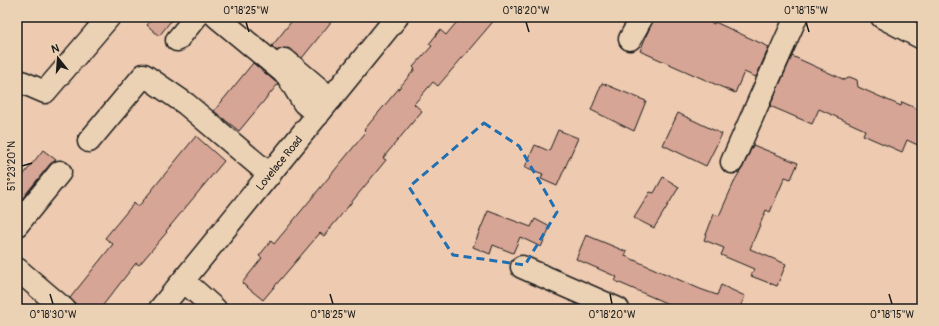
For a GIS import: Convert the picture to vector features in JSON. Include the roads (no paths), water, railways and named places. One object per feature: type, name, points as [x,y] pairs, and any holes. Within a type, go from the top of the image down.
[{"type":"street","points":[[17,80],[45,92],[109,17]]},
{"type":"street","points":[[178,40],[196,17]]},
{"type":"street","points":[[217,17],[287,75],[304,104],[324,107]]},
{"type":"street","points":[[236,17],[324,107]]},
{"type":"street","name":"Lovelace Road","points":[[160,309],[397,17]]},
{"type":"street","points":[[630,39],[642,17]]},
{"type":"street","points":[[732,162],[796,17]]},
{"type":"street","points":[[882,17],[922,38]]},
{"type":"street","points":[[89,141],[144,75],[186,104],[270,175]]},
{"type":"street","points":[[17,225],[60,172]]},
{"type":"street","points":[[522,267],[618,309]]},
{"type":"street","points":[[17,269],[64,309]]},
{"type":"street","points":[[184,281],[215,309]]}]
